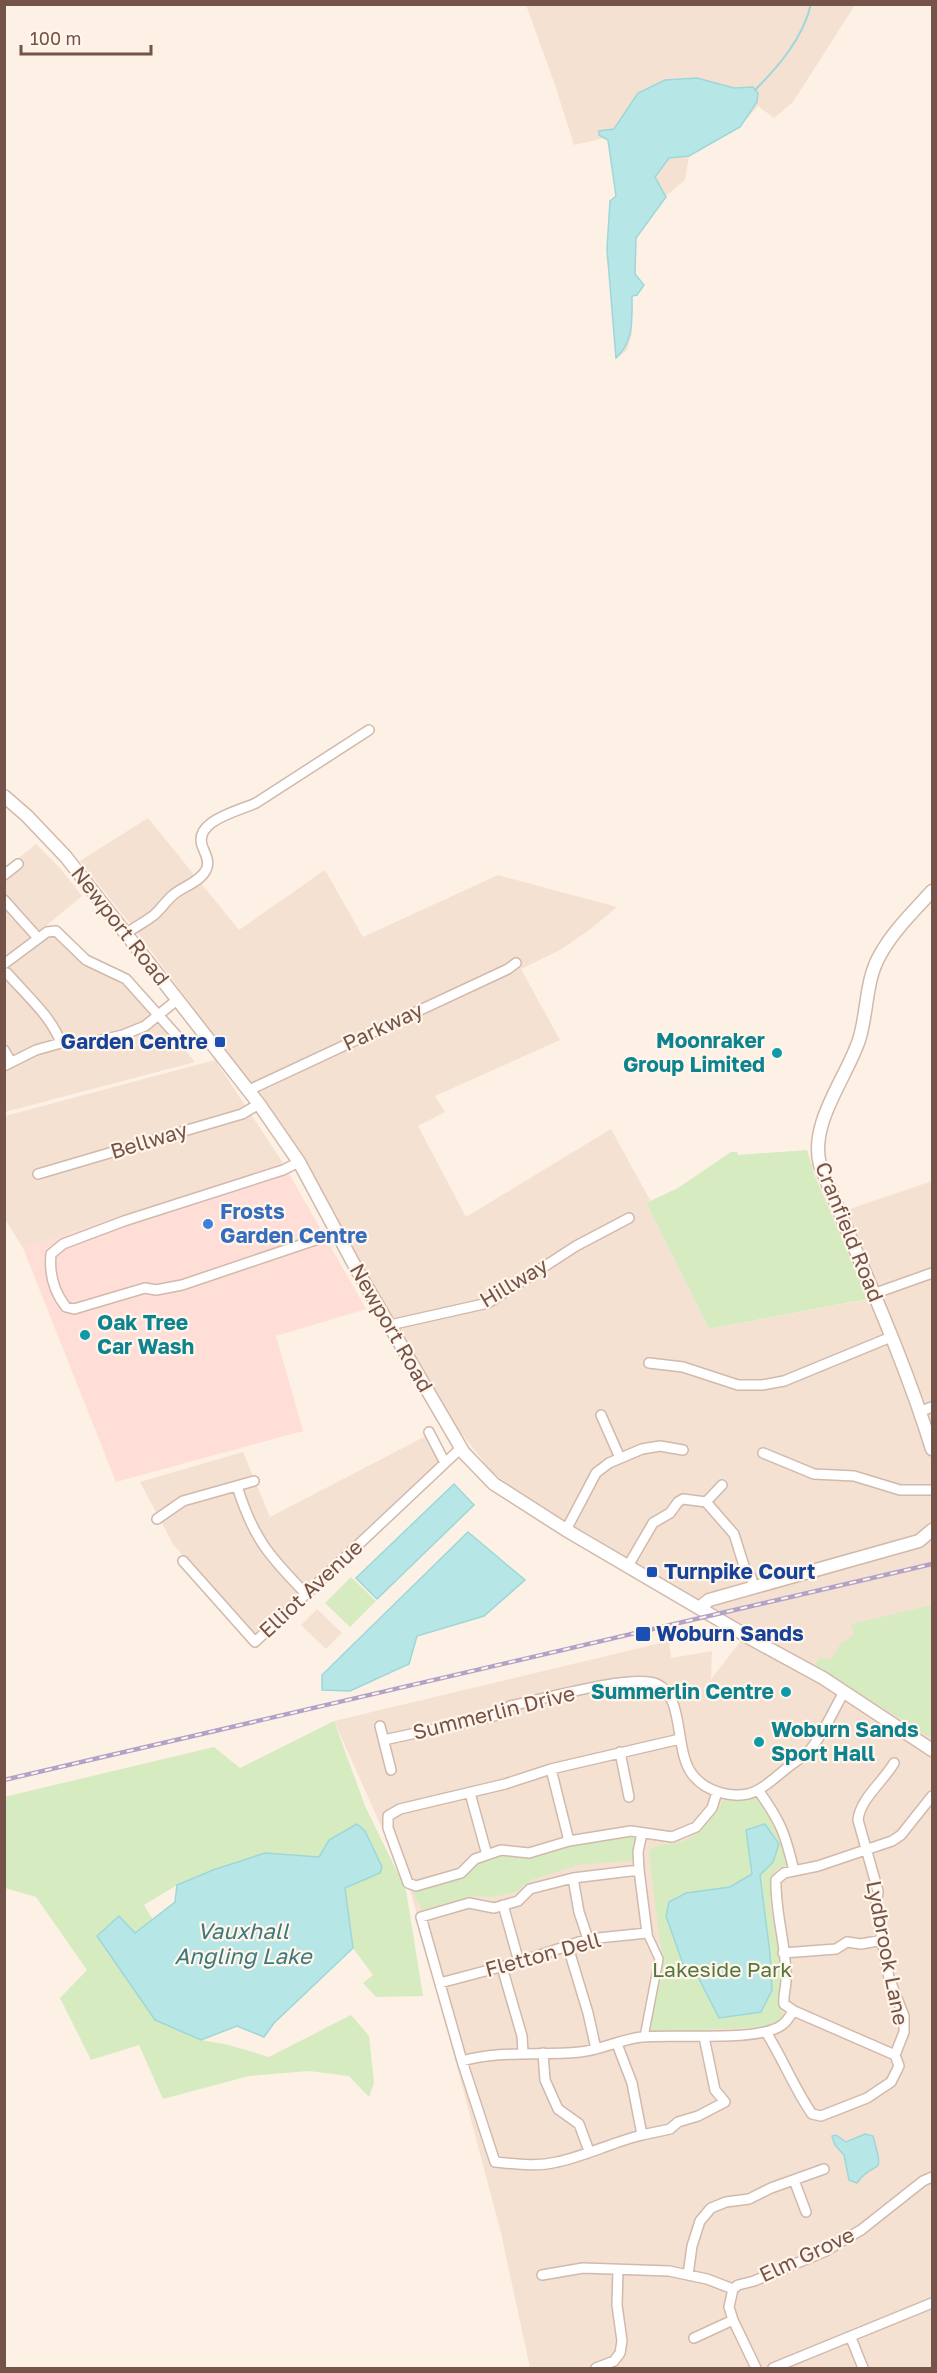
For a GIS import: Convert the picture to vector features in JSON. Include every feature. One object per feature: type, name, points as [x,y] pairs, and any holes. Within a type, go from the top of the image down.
[{"type":"street","points":[[127,933],[154,915],[173,895],[200,877],[206,870],[208,862],[200,843],[201,834],[206,827],[235,810],[256,803],[369,730]]},
{"type":"street","name":"Newport Road","points":[[4,796],[27,816],[66,857],[259,1104],[299,1162],[336,1233],[461,1448],[494,1484],[566,1530],[844,1692],[933,1750]]},
{"type":"street","points":[[4,875],[18,864]]},
{"type":"street","name":"Cranfield Road","points":[[933,891],[888,942],[874,966],[859,1040],[823,1120],[817,1142],[820,1165],[873,1294],[891,1337],[927,1409],[933,1449]]},
{"type":"street","points":[[4,900],[38,938]]},
{"type":"street","points":[[61,1043],[41,1011],[6,968],[38,938],[49,931],[59,933],[86,960],[126,979],[177,1036]]},
{"type":"street","name":"Parkway","points":[[249,1090],[508,969],[516,963]]},
{"type":"street","points":[[4,1050],[8,1064],[36,1050],[61,1043],[93,1042],[123,1035],[145,1026],[178,999]]},
{"type":"street","name":"Bellway","points":[[38,1174],[242,1114],[259,1104]]},
{"type":"street","points":[[299,1162],[283,1170],[124,1221],[63,1244],[51,1254],[50,1270],[59,1298],[66,1307],[75,1309],[145,1288],[156,1290],[182,1285],[336,1233]]},
{"type":"street","name":"Hillway","points":[[390,1325],[488,1303],[576,1246],[628,1218]]},
{"type":"street","points":[[873,1294],[933,1273]]},
{"type":"street","points":[[649,1363],[683,1367],[738,1385],[762,1385],[784,1381],[891,1337]]},
{"type":"street","points":[[601,1415],[620,1458]]},
{"type":"street","points":[[429,1432],[445,1463]]},
{"type":"street","points":[[566,1530],[596,1473],[609,1463],[642,1449],[660,1446],[683,1450]]},
{"type":"street","name":"Elliot Avenue","points":[[183,1561],[255,1642],[461,1448]]},
{"type":"street","points":[[763,1453],[814,1474],[854,1476],[900,1490],[933,1490]]},
{"type":"street","points":[[157,1519],[183,1501],[254,1481]]},
{"type":"street","points":[[706,1502],[723,1485]]},
{"type":"street","points":[[237,1486],[247,1519],[269,1556],[306,1594]]},
{"type":"street","points":[[628,1566],[653,1523],[670,1513],[678,1502],[683,1499],[706,1502],[734,1534],[745,1569],[751,1577],[754,1588]]},
{"type":"street","points":[[699,1608],[709,1600],[919,1541],[933,1530]]},
{"type":"street","name":"Summerlin Drive","points":[[384,1740],[494,1716],[510,1707],[624,1682],[640,1681],[660,1685],[668,1692],[673,1700],[680,1739],[692,1774],[708,1788],[717,1792]]},
{"type":"street","points":[[680,1739],[551,1769],[470,1793],[400,1809],[388,1816],[388,1828],[408,1883],[416,1886],[461,1873],[475,1859],[501,1850],[529,1853],[569,1841],[631,1831],[672,1837],[696,1827],[712,1808],[717,1792],[740,1795],[758,1790],[809,1751],[844,1692]]},
{"type":"street","name":"Summerlin Drive","points":[[380,1726],[391,1770]]},
{"type":"street","points":[[620,1752],[629,1797]]},
{"type":"street","name":"Lydbrook Lane","points":[[766,2032],[788,2067],[795,2089],[812,2114],[821,2116],[867,2098],[891,2082],[899,2066],[895,2055],[904,2032],[904,2016],[889,1978],[876,1907],[878,1891],[858,1820],[859,1808],[885,1779],[894,1763]]},
{"type":"street","points":[[551,1769],[569,1841]]},
{"type":"street","points":[[758,1790],[784,1830],[794,1871]]},
{"type":"street","points":[[470,1793],[487,1854]]},
{"type":"street","points":[[895,2055],[794,2011],[784,2004],[786,1980],[776,1902],[776,1880],[783,1873],[818,1866],[892,1841],[901,1835],[933,1796]]},
{"type":"street","points":[[642,1833],[639,1870],[647,1934],[659,1959],[644,2037]]},
{"type":"street","points":[[639,1870],[573,1878],[530,1889],[518,1901],[494,1908],[469,1904],[422,1917],[462,2061],[495,2162],[532,2165],[557,2162],[670,2129],[678,2122],[698,2116],[725,2102],[715,2090],[704,2037]]},
{"type":"street","points":[[573,1878],[588,1939]]},
{"type":"street","points":[[503,1905],[519,1962]]},
{"type":"street","name":"Fletton Dell","points":[[440,1983],[519,1962],[588,1939],[647,1934]]},
{"type":"street","points":[[783,1953],[836,1949],[847,1942],[861,1944],[883,1940]]},
{"type":"street","points":[[568,1947],[588,2013],[596,2049]]},
{"type":"street","points":[[502,1967],[522,2036],[523,2052]]},
{"type":"street","points":[[462,2061],[479,2056],[523,2052],[582,2052],[644,2037],[704,2037],[766,2032],[783,2025],[794,2011]]},
{"type":"street","points":[[617,2043],[632,2083],[642,2136]]},
{"type":"street","points":[[543,2053],[545,2080],[558,2109],[579,2124],[589,2151]]},
{"type":"street","points":[[688,2275],[692,2246],[700,2221],[711,2208],[726,2202],[749,2199],[771,2188],[824,2169]]},
{"type":"street","name":"Elm Grove","points":[[756,2368],[729,2307],[733,2289],[842,2241],[861,2230],[923,2181],[933,2177]]},
{"type":"street","points":[[794,2180],[806,2212]]},
{"type":"street","points":[[542,2275],[576,2269],[669,2271],[733,2289]]},
{"type":"street","points":[[596,2368],[614,2361],[620,2354],[622,2341],[617,2305],[618,2270]]},
{"type":"street","points":[[773,2368],[933,2303]]},
{"type":"street","points":[[698,2333],[733,2320]]},
{"type":"street","points":[[851,2338],[863,2368]]},
{"type":"shaded area","points":[[526,5],[855,5],[793,102],[774,118],[758,106],[740,127],[689,156],[685,180],[648,211],[640,224],[629,255],[632,334],[627,350],[616,359],[615,295],[606,257],[616,193],[608,137],[574,145]]},
{"type":"shaded area","points":[[148,818],[239,930],[325,870],[363,937],[498,875],[617,907],[560,950],[521,969],[560,1040],[435,1096],[445,1112],[418,1126],[466,1217],[611,1129],[650,1200],[646,1203],[709,1329],[881,1297],[844,1211],[932,1181],[932,2368],[530,2368],[501,2233],[411,1893],[334,1721],[669,1641],[671,1658],[712,1651],[711,1679],[748,1632],[523,1497],[490,1470],[454,1424],[270,1111],[143,940],[80,861]]},
{"type":"shaded area","points":[[36,844],[60,868],[82,896],[47,925],[79,959],[112,974],[142,997],[195,1062],[5,1112],[5,869]]},
{"type":"shaded area","points":[[215,1060],[283,1163],[23,1248],[5,1219],[5,1116]]},
{"type":"shaded area","points":[[283,1163],[366,1309],[276,1336],[303,1431],[116,1482],[23,1248]]},
{"type":"shaded area","points":[[426,1436],[441,1462],[255,1637],[173,1544],[140,1482],[243,1452],[270,1517]]},
{"type":"shaded area","points":[[317,1609],[342,1633],[326,1649],[301,1625]]},
{"type":"green space","points":[[807,1150],[815,1176],[868,1299],[709,1329],[646,1203],[678,1188],[731,1152],[737,1152],[738,1155]]},
{"type":"green space","points":[[351,1577],[376,1601],[350,1627],[325,1603]]},
{"type":"green space","points":[[932,1605],[932,1739],[815,1665],[820,1657],[830,1660],[841,1643],[854,1635],[851,1624]]},
{"type":"green space","points":[[334,1721],[365,1806],[406,1890],[423,1996],[376,1997],[363,1983],[373,1975],[353,1948],[345,1888],[380,1873],[329,1840],[319,1857],[265,1853],[177,1885],[144,1905],[153,1920],[135,1934],[134,1987],[155,2020],[201,2040],[229,2045],[269,2057],[351,2015],[369,2036],[374,2083],[369,2097],[349,2076],[309,2071],[249,2076],[163,2099],[139,2045],[91,2060],[60,1998],[87,1970],[36,1897],[5,1888],[4,1797],[214,1747],[240,1768]]},
{"type":"green space","name":"Lakeside Park","points":[[756,1796],[775,1825],[789,1864],[778,1868],[770,1878],[770,1903],[783,1980],[779,2002],[783,2019],[776,2027],[712,2029],[705,2032],[644,2031],[663,1959],[649,1851],[656,1846],[680,1842],[694,1835],[701,1830],[725,1798]]},
{"type":"green space","points":[[635,1835],[637,1860],[578,1865],[531,1880],[516,1892],[493,1897],[473,1896],[422,1910],[413,1893],[468,1871],[486,1858],[499,1853],[530,1853],[612,1836]]},
{"type":"water","points":[[697,78],[734,88],[753,87],[758,93],[757,102],[740,127],[689,156],[669,158],[655,177],[666,197],[636,238],[635,274],[644,285],[637,295],[632,296],[632,322],[629,337],[622,352],[616,358],[607,249],[610,201],[616,196],[608,140],[599,135],[599,131],[614,129],[638,93],[665,80]]},
{"type":"water","points":[[454,1484],[474,1505],[377,1599],[356,1578]]},
{"type":"water","points":[[468,1532],[525,1580],[484,1616],[417,1636],[409,1664],[350,1691],[322,1690],[322,1675]]},
{"type":"water","name":"Vauxhall Angling Lake","points":[[357,1824],[365,1831],[382,1867],[380,1873],[345,1888],[353,1948],[274,2023],[264,2037],[237,2026],[201,2040],[155,2020],[97,1936],[119,1916],[135,1933],[175,1902],[177,1885],[213,1870],[265,1853],[319,1857],[329,1840]]},
{"type":"water","points":[[765,1824],[779,1844],[773,1862],[760,1875],[772,1990],[761,2012],[719,2018],[695,1971],[683,1964],[666,1916],[669,1902],[686,1893],[730,1887],[752,1874],[746,1830]]},
{"type":"water","points":[[865,2134],[873,2136],[879,2159],[877,2167],[863,2175],[857,2183],[849,2180],[844,2155],[835,2145],[832,2136],[836,2135],[846,2142]]},
{"type":"waterway","points":[[755,90],[789,51],[802,28],[811,4]]},
{"type":"railway","points":[[4,1780],[932,1564]]},
{"type":"place","name":"Garden Centre","points":[[220,1042]]},
{"type":"place","name":"Moonraker Group Limited","points":[[777,1053]]},
{"type":"place","name":"Frosts Garden Centre","points":[[208,1224]]},
{"type":"place","name":"Oak Tree Car Wash","points":[[85,1335]]},
{"type":"place","name":"Turnpike Court","points":[[652,1572]]},
{"type":"place","name":"Woburn Sands","points":[[643,1634]]},
{"type":"place","name":"Summerlin Centre","points":[[786,1692]]},
{"type":"place","name":"Woburn Sands Sport Hall","points":[[759,1742]]}]
